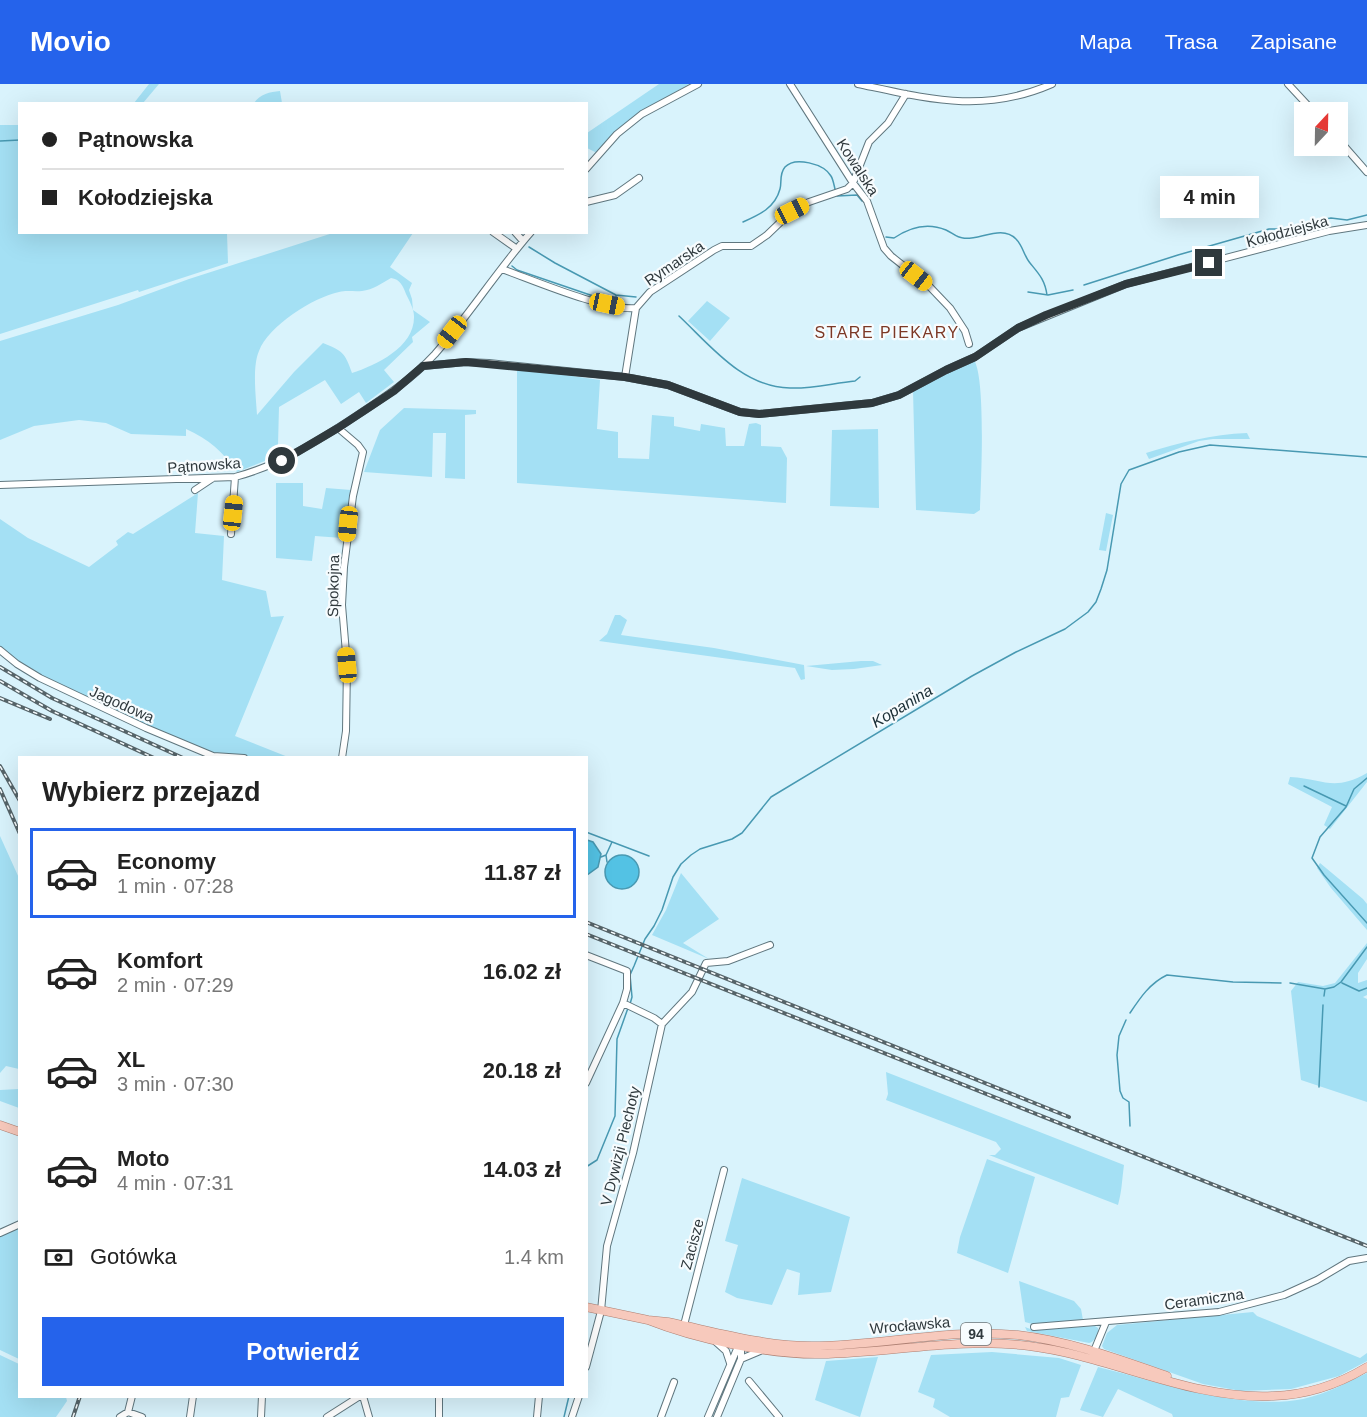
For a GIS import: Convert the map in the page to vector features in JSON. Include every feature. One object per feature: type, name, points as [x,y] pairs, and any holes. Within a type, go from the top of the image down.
[{"type":"main road","points":[[0,1125],[18,1131]]},
{"type":"main road","name":"Wrocławska","points":[[588,1308],[759,1341],[812,1346],[968,1334],[1047,1339],[1094,1351],[1206,1389]]},
{"type":"main road","name":"Wrocławska","points":[[648,1320],[667,1328],[712,1339],[790,1354],[823,1354],[970,1343],[1016,1344],[1074,1354],[1117,1368],[1242,1396],[1287,1395],[1321,1388],[1367,1367]]},
{"type":"street","points":[[588,167],[617,134],[642,114],[698,84]]},
{"type":"street","name":"Kowalska","points":[[790,84],[867,201],[884,248],[929,286],[950,308],[965,331],[969,344]]},
{"type":"street","points":[[858,84],[955,102],[982,102],[1014,97],[1052,84]]},
{"type":"street","points":[[1288,84],[1305,102]]},
{"type":"street","points":[[853,183],[869,142],[888,123],[906,94]]},
{"type":"street","points":[[1348,151],[1367,172]]},
{"type":"street","points":[[588,202],[615,195],[639,178]]},
{"type":"street","name":"Rymarska","points":[[636,308],[650,292],[714,250],[722,246],[751,246],[767,235],[792,211],[809,202],[837,193],[853,183]]},
{"type":"street","name":"Kołodziejska","points":[[423,366],[466,362],[489,363],[625,377],[668,385],[740,412],[759,414],[872,403],[899,395],[975,357],[1018,328],[1126,284],[1329,231],[1367,225]]},
{"type":"street","points":[[496,234],[517,249]]},
{"type":"street","points":[[517,234],[524,241]]},
{"type":"street","name":"Pątnowska","points":[[0,485],[235,477],[259,471],[282,461],[394,391],[423,366],[529,234]]},
{"type":"street","points":[[502,268],[590,300],[624,308],[636,308],[625,377]]},
{"type":"street","name":"Spokojna","points":[[338,428],[363,452],[353,496],[344,567],[342,605],[347,665],[346,731],[342,756]]},
{"type":"street","points":[[231,534],[235,477]]},
{"type":"street","points":[[195,490],[213,478]]},
{"type":"street","name":"Jagodowa","points":[[0,650],[40,678],[146,728],[213,756]]},
{"type":"street","points":[[627,1005],[662,1024],[692,992],[706,963],[728,961],[770,945]]},
{"type":"street","points":[[588,956],[627,971],[627,1005],[588,1079]]},
{"type":"street","name":"V Dywizji Piechoty","points":[[588,1360],[601,1311],[607,1246],[633,1153],[662,1024]]},
{"type":"street","name":"Zacisze","points":[[684,1325],[724,1170]]},
{"type":"street","points":[[0,1233],[18,1225]]},
{"type":"street","name":"Ceramiczna","points":[[1034,1327],[1219,1312],[1300,1288],[1349,1261],[1367,1258]]},
{"type":"street","points":[[1094,1351],[1106,1322]]},
{"type":"street","points":[[717,1417],[741,1359],[741,1345],[732,1335]]},
{"type":"street","points":[[712,1339],[726,1351],[730,1363]]},
{"type":"street","points":[[708,1417],[737,1350],[741,1345],[759,1341]]},
{"type":"street","points":[[741,1359],[765,1350]]},
{"type":"street","points":[[749,1381],[779,1417]]},
{"type":"street","points":[[660,1417],[674,1382]]},
{"type":"street","points":[[120,1417],[128,1412],[132,1398]]},
{"type":"street","points":[[190,1417],[192,1398]]},
{"type":"street","points":[[261,1417],[262,1398]]},
{"type":"street","points":[[327,1417],[359,1398]]},
{"type":"street","points":[[363,1398],[369,1417]]},
{"type":"street","points":[[439,1398],[439,1417]]},
{"type":"street","points":[[537,1417],[539,1398]]},
{"type":"street","points":[[572,1417],[578,1398]]},
{"type":"street","points":[[128,1412],[142,1417]]},
{"type":"shaded area","points":[[149,84],[159,84],[144,102],[135,102]]},
{"type":"shaded area","points":[[659,84],[689,84],[642,112],[597,153],[588,148],[588,132]]},
{"type":"shaded area","points":[[280,91],[282,102],[255,102],[259,97]]},
{"type":"shaded area","points":[[0,125],[18,125],[18,234],[227,234],[228,263],[0,334]]},
{"type":"shaded area","points":[[330,234],[412,234],[390,267],[412,283],[409,290],[413,310],[430,322],[412,337],[413,342],[384,370],[394,382],[366,403],[359,392],[341,404],[325,380],[279,407],[278,445],[273,449],[275,457],[237,472],[215,447],[186,429],[186,436],[131,434],[106,423],[79,420],[34,426],[0,440],[0,341],[118,305],[189,279]],"holes":[[[391,278],[401,283],[414,316],[413,327],[401,346],[382,360],[352,373],[342,354],[323,343],[257,415],[255,374],[259,351],[272,332],[305,306],[342,291],[366,290]]]},
{"type":"shaded area","points":[[707,301],[730,318],[710,341],[688,321]]},
{"type":"shaded area","points":[[974,360],[978,371],[981,408],[980,510],[974,514],[916,510],[913,390]]},
{"type":"shaded area","points":[[517,368],[600,380],[597,429],[618,432],[618,458],[649,459],[652,415],[674,417],[674,426],[700,431],[701,424],[725,428],[726,446],[744,446],[749,424],[761,425],[761,446],[781,447],[787,458],[786,503],[517,483]]},
{"type":"shaded area","points":[[404,408],[476,410],[476,414],[465,415],[465,479],[445,478],[446,433],[433,433],[432,477],[364,472],[380,430]]},
{"type":"shaded area","points":[[878,429],[879,508],[830,506],[832,430]]},
{"type":"shaded area","points":[[1247,433],[1250,439],[1199,441],[1149,459],[1146,453],[1221,435]]},
{"type":"shaded area","points":[[276,483],[303,483],[303,506],[322,509],[326,488],[351,490],[342,538],[315,536],[312,561],[276,558]]},
{"type":"shaded area","points":[[198,493],[195,533],[224,536],[222,580],[266,591],[271,617],[284,616],[235,736],[285,756],[215,754],[61,687],[19,663],[0,647],[0,519],[28,538],[89,567],[118,545],[116,541],[128,532],[133,534]]},
{"type":"shaded area","points":[[1106,513],[1113,515],[1106,551],[1099,550]]},
{"type":"shaded area","points":[[615,615],[620,615],[627,620],[621,635],[714,648],[804,665],[805,679],[801,680],[795,668],[599,641],[607,634]]},
{"type":"shaded area","points":[[873,661],[882,665],[832,670],[806,666]]},
{"type":"shaded area","points":[[1367,773],[1367,782],[1330,829],[1324,825],[1332,807],[1288,784],[1290,777],[1337,783],[1355,779]]},
{"type":"shaded area","points":[[0,836],[18,876],[18,1069],[6,1066],[0,1073]]},
{"type":"shaded area","points":[[588,840],[593,842],[601,854],[598,867],[588,874]]},
{"type":"shaded area","points":[[622,855],[634,860],[639,872],[634,884],[622,889],[610,884],[605,872],[610,860]]},
{"type":"shaded area","points":[[1320,863],[1367,904],[1367,930],[1331,888],[1317,868]]},
{"type":"shaded area","points":[[681,873],[719,919],[683,943],[709,959],[652,935],[666,910]]},
{"type":"shaded area","points":[[1367,943],[1367,959],[1358,973],[1358,983],[1367,980],[1367,995],[1363,997],[1367,999],[1367,1102],[1301,1080],[1291,991],[1298,982],[1323,986],[1335,983]]},
{"type":"shaded area","points":[[886,1072],[1124,1165],[1118,1205],[989,1155],[995,1155],[1001,1149],[996,1142],[886,1100],[888,1094]]},
{"type":"shaded area","points":[[18,1089],[18,1108],[0,1101],[0,1090]]},
{"type":"shaded area","points":[[987,1159],[1035,1177],[1008,1273],[957,1253],[960,1237]]},
{"type":"shaded area","points":[[742,1178],[850,1217],[831,1292],[798,1295],[800,1273],[787,1269],[772,1305],[737,1298],[725,1292],[738,1245],[725,1241]]},
{"type":"shaded area","points":[[18,1226],[18,1359],[0,1350],[0,1235]]},
{"type":"shaded area","points":[[1019,1281],[1074,1301],[1081,1309],[1083,1320],[1036,1325],[1025,1322]]},
{"type":"shaded area","points":[[1253,1312],[1257,1316],[1360,1358],[1367,1353],[1367,1361],[1339,1376],[1291,1389],[1241,1391],[1203,1384],[1104,1349],[1102,1346],[1107,1333],[1117,1325]]},
{"type":"shaded area","points":[[1095,1326],[1098,1328],[1097,1335],[1089,1343],[1027,1331],[1025,1327],[1033,1330]]},
{"type":"shaded area","points":[[992,1352],[1059,1358],[1081,1365],[1069,1397],[1061,1398],[1056,1417],[950,1417],[933,1407],[935,1399],[918,1392],[931,1355]]},
{"type":"shaded area","points":[[0,1355],[18,1364],[18,1398],[66,1398],[67,1401],[56,1417],[0,1417]]},
{"type":"shaded area","points":[[878,1357],[860,1417],[815,1400],[826,1361]]},
{"type":"shaded area","points":[[1098,1367],[1200,1393],[1253,1401],[1279,1402],[1311,1397],[1367,1373],[1367,1417],[1173,1417],[1172,1414],[1118,1389],[1103,1417],[1080,1410]]},
{"type":"waterway","points":[[0,141],[18,140]]},
{"type":"waterway","points":[[743,222],[770,206],[778,196],[782,172],[785,167],[795,162],[809,163],[822,168],[831,176],[835,189]]},
{"type":"waterway","points":[[837,196],[857,195],[862,201]]},
{"type":"waterway","points":[[1084,285],[1269,229],[1298,229],[1314,221],[1331,218],[1347,220],[1367,215]]},
{"type":"waterway","points":[[886,237],[894,238],[906,231],[925,226],[939,228],[963,238],[997,233],[1010,235],[1016,239],[1041,278],[1047,295]]},
{"type":"waterway","points":[[529,247],[616,295],[636,297]]},
{"type":"waterway","points":[[512,266],[517,270],[599,298],[616,297],[616,295]]},
{"type":"waterway","points":[[1028,292],[1048,295],[1073,290]]},
{"type":"waterway","points":[[679,316],[728,363],[757,381],[773,386],[798,388],[855,381],[860,377]]},
{"type":"waterway","name":"Kopanina","points":[[630,1004],[632,997],[630,975],[645,939],[662,910],[673,877],[681,864],[691,855],[700,849],[732,839],[742,833],[771,797],[972,676],[1065,629],[1088,612],[1096,602],[1107,570],[1121,484],[1129,470],[1179,452],[1210,445],[1367,457]]},
{"type":"waterway","points":[[1367,778],[1354,789],[1346,807],[1320,837],[1312,858],[1324,875],[1367,923]]},
{"type":"waterway","points":[[1304,786],[1346,806]]},
{"type":"waterway","points":[[588,833],[649,856]]},
{"type":"waterway","points":[[601,857],[606,855],[612,842]]},
{"type":"waterway","points":[[606,855],[607,862]]},
{"type":"waterway","points":[[1290,983],[1325,989],[1334,987],[1341,982],[1367,947]]},
{"type":"waterway","points":[[1130,1013],[1150,987],[1167,975],[1233,982],[1281,983]]},
{"type":"waterway","points":[[1342,983],[1359,991],[1367,988]]},
{"type":"waterway","points":[[1324,996],[1325,989]]},
{"type":"waterway","points":[[1319,1087],[1323,1005]]},
{"type":"waterway","name":"Kopanina","points":[[588,1166],[597,1160],[615,1116],[617,1039],[628,1008]]},
{"type":"waterway","points":[[1126,1020],[1119,1036],[1117,1055],[1120,1091],[1123,1098],[1129,1102],[1130,1126]]},
{"type":"waterway","name":"Kopanina","points":[[564,1417],[569,1398]]},
{"type":"railway","points":[[0,667],[52,698],[179,756]]},
{"type":"railway","points":[[0,681],[52,711],[150,756]]},
{"type":"railway","points":[[0,698],[50,719]]},
{"type":"railway","points":[[0,766],[18,798]]},
{"type":"railway","points":[[0,789],[18,830]]},
{"type":"railway","points":[[588,923],[1069,1117]]},
{"type":"railway","points":[[588,935],[1367,1246]]},
{"type":"railway","points":[[73,1417],[79,1398]]},
{"type":"district","name":"STARE PIEKARY","points":[[887,332]]},
{"type":"route","points":[[282,461],[394,391],[423,366],[466,362],[489,363],[625,377],[668,385],[740,412],[759,414],[872,403],[899,395],[975,357],[1018,328],[1046,315],[1126,284],[1209,263]]}]
